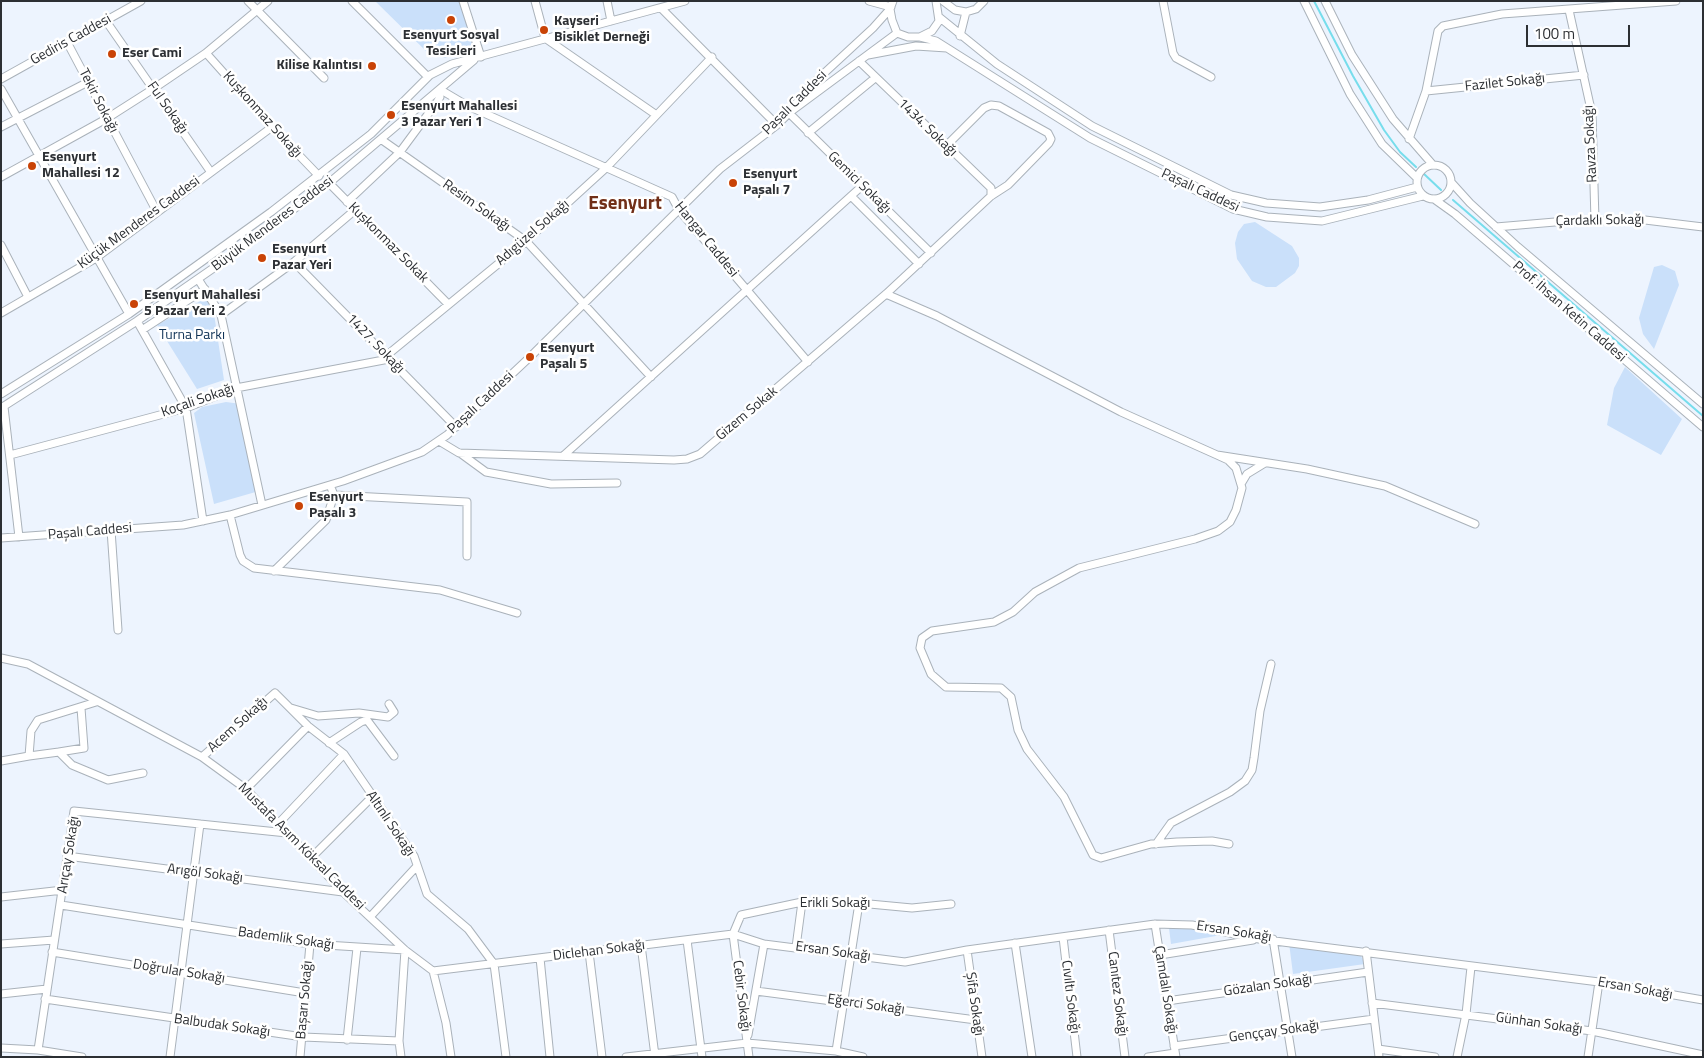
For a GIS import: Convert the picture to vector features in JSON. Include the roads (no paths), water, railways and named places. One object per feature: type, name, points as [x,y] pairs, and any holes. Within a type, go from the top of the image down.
[{"type":"street","name":"Gediris Caddesi","points":[[1,79],[141,1]]},
{"type":"street","points":[[248,1],[324,78]]},
{"type":"street","points":[[1,176],[106,118],[153,89],[206,53],[268,1]]},
{"type":"street","points":[[347,202],[400,152],[440,97],[441,76],[429,77],[352,1]]},
{"type":"street","points":[[463,1],[478,59]]},
{"type":"street","points":[[535,1],[545,38],[656,114]]},
{"type":"street","points":[[607,1],[611,20]]},
{"type":"street","name":"Büyük Menderes Caddesi","points":[[1,394],[129,314],[319,176],[371,134],[429,77],[452,64],[478,59],[545,38],[685,1]]},
{"type":"street","points":[[789,113],[897,33],[892,20],[892,6],[869,1]]},
{"type":"street","points":[[920,37],[932,31],[938,17],[936,1]]},
{"type":"street","points":[[943,1],[956,10],[966,12],[976,8],[984,1]]},
{"type":"street","points":[[1163,1],[1173,53],[1176,58],[1211,77]]},
{"type":"street","points":[[1304,1],[1350,94],[1382,144],[1401,165],[1416,177]]},
{"type":"street","points":[[1325,1],[1352,55],[1393,118],[1433,165],[1445,170],[1451,182],[1448,194],[1434,200],[1423,196],[1417,187],[1416,177],[1419,172],[1433,165]]},
{"type":"street","points":[[1409,139],[1426,91],[1440,27],[1502,14],[1676,1]]},
{"type":"street","name":"Paşalı Caddesi","points":[[1,538],[183,525],[203,521],[230,515],[330,485],[422,452],[456,427],[720,170],[777,125],[789,113],[806,89],[873,28],[892,6]]},
{"type":"street","points":[[660,8],[712,57],[777,125]]},
{"type":"street","name":"Ravza Sokağı","points":[[1569,10],[1592,114],[1595,221]]},
{"type":"street","points":[[960,36],[966,12]]},
{"type":"street","name":"Paşalı Caddesi","points":[[938,17],[998,64],[1092,126],[1231,195],[1266,203],[1320,207],[1368,200],[1417,187]]},
{"type":"street","name":"Ful Sokağı","points":[[106,21],[210,171]]},
{"type":"street","name":"Paşalı Caddesi","points":[[897,33],[908,37],[920,37],[936,41],[1090,138],[1233,209],[1267,217],[1322,221],[1423,196]]},
{"type":"street","name":"Tekir Sokağı","points":[[68,42],[106,118],[158,212]]},
{"type":"street","points":[[866,55],[916,46],[948,48]]},
{"type":"street","name":"Kuşkonmaz Sokağı","points":[[206,53],[319,176]]},
{"type":"street","name":"Adıgüzel Sokağı","points":[[387,357],[448,304],[526,241],[606,168],[712,57]]},
{"type":"street","name":"Büyük Menderes Caddesi","points":[[3,408],[198,279],[329,183],[478,59]]},
{"type":"street","name":"1434. Sokağı","points":[[858,61],[990,188],[991,196]]},
{"type":"street","name":"Fazilet Sokağı","points":[[1426,91],[1584,75]]},
{"type":"street","points":[[429,77],[428,90],[440,90]]},
{"type":"street","points":[[808,133],[875,78]]},
{"type":"street","points":[[1,127],[88,82]]},
{"type":"street","points":[[1,89],[129,314]]},
{"type":"street","name":"Hangar Caddesi","points":[[440,90],[468,106],[672,197],[679,210],[808,362]]},
{"type":"street","name":"Gizem Sokak","points":[[439,441],[460,453],[674,460],[700,454],[886,294],[991,196],[1008,185],[1051,139],[1048,133],[999,106],[991,105],[984,108],[946,146]]},
{"type":"street","name":"Gemici Sokağı","points":[[789,113],[930,253]]},
{"type":"street","name":"Küçük Menderes Caddesi","points":[[1,313],[96,258],[210,171],[272,127]]},
{"type":"street","name":"Resim Sokağı","points":[[382,140],[526,241],[651,377]]},
{"type":"street","name":"Prof. İhsan Ketin Caddesi","points":[[1451,182],[1496,227],[1703,404]]},
{"type":"street","name":"Kuşkonmaz Sokak","points":[[329,183],[448,304]]},
{"type":"street","points":[[562,456],[748,291],[862,186]]},
{"type":"street","points":[[851,196],[919,264]]},
{"type":"street","name":"Prof. İhsan Ketin Caddesi","points":[[1434,200],[1455,214],[1703,427]]},
{"type":"street","points":[[221,315],[294,262],[355,210]]},
{"type":"street","name":"Çardaklı Sokağı","points":[[1496,227],[1555,222],[1645,220],[1703,227]]},
{"type":"street","points":[[1,245],[28,297]]},
{"type":"street","name":"1427. Sokağı","points":[[294,262],[456,427]]},
{"type":"street","points":[[198,279],[221,315],[262,505]]},
{"type":"street","points":[[142,330],[205,289]]},
{"type":"street","points":[[886,294],[937,316],[1121,412],[1228,460],[1236,468],[1241,484],[1241,497],[1230,522],[1218,531],[1195,539],[1079,568],[1035,592],[1013,612],[994,622],[973,627],[932,630],[925,634],[920,643],[925,661],[939,683],[955,689],[1001,688],[1011,697],[1018,730],[1027,749],[1064,797],[1093,855],[1101,858],[1156,844],[1203,840],[1229,844]]},
{"type":"street","points":[[137,321],[186,408],[203,521]]},
{"type":"street","name":"Koçali Sokağı","points":[[10,455],[186,408],[236,388],[387,357]]},
{"type":"street","points":[[3,408],[19,537]]},
{"type":"street","points":[[460,453],[486,472],[551,484],[617,483]]},
{"type":"street","points":[[1217,455],[1384,486],[1475,524]]},
{"type":"street","points":[[1241,484],[1247,474],[1266,463]]},
{"type":"street","points":[[274,571],[326,520],[334,495],[330,485]]},
{"type":"street","points":[[334,495],[467,502],[467,556]]},
{"type":"street","points":[[230,515],[244,561],[254,568],[440,590],[518,613]]},
{"type":"street","points":[[111,530],[118,630]]},
{"type":"street","name":"Mustafa Asım Köksal Caddesi","points":[[1,658],[28,664],[202,757],[246,789],[343,892],[405,950],[433,971]]},
{"type":"street","points":[[1156,844],[1171,823],[1230,792],[1245,781],[1252,770],[1260,711],[1271,664]]},
{"type":"street","name":"Altınlı Sokağı","points":[[275,693],[308,726],[344,754],[414,856],[428,894],[468,928],[494,964]]},
{"type":"street","name":"Acem Sokağı","points":[[202,757],[275,693]]},
{"type":"street","points":[[29,756],[32,731],[35,723],[42,718],[96,702]]},
{"type":"street","points":[[290,708],[318,716],[359,713],[388,717],[394,712],[389,704]]},
{"type":"street","points":[[1,761],[84,748],[80,708]]},
{"type":"street","points":[[329,743],[367,720],[394,756]]},
{"type":"street","points":[[246,789],[308,726]]},
{"type":"street","points":[[59,752],[72,765],[103,779],[119,780],[142,773]]},
{"type":"street","points":[[278,824],[344,754]]},
{"type":"street","points":[[311,858],[372,797]]},
{"type":"street","name":"Arıçay Sokağı","points":[[38,1050],[74,811],[287,833]]},
{"type":"street","points":[[170,1057],[200,824]]},
{"type":"street","name":"Arıgöl Sokağı","points":[[67,856],[343,892]]},
{"type":"street","points":[[370,917],[417,866]]},
{"type":"street","points":[[1,896],[63,890]]},
{"type":"street","points":[[796,947],[802,902]]},
{"type":"street","name":"Erikli Sokağı","points":[[733,934],[741,915],[802,902],[859,903],[912,908],[951,904]]},
{"type":"street","points":[[836,1051],[859,903]]},
{"type":"street","name":"Bademlik Sokağı","points":[[61,905],[310,944],[405,950]]},
{"type":"street","name":"Ersan Sokağı","points":[[764,944],[905,962],[967,950],[1155,924],[1192,925],[1259,939],[1273,939],[1471,967],[1599,982],[1703,1000]]},
{"type":"street","name":"Çamdalı Sokağı","points":[[1155,924],[1175,1052]]},
{"type":"street","name":"Canıtez Sokağı","points":[[1109,930],[1125,1057]]},
{"type":"street","name":"Diclehan Sokağı","points":[[433,971],[733,934],[764,944]]},
{"type":"street","name":"Cebir Sokağı","points":[[733,934],[749,1057]]},
{"type":"street","name":"Cıvıltı Sokağı","points":[[1063,937],[1077,1057]]},
{"type":"street","points":[[1160,955],[1259,939]]},
{"type":"street","points":[[1273,939],[1292,1057]]},
{"type":"street","points":[[1,944],[54,940]]},
{"type":"street","points":[[688,940],[702,1057]]},
{"type":"street","name":"Başarı Sokağı","points":[[300,1057],[310,944]]},
{"type":"street","points":[[747,1043],[764,944]]},
{"type":"street","points":[[1016,944],[1032,1057]]},
{"type":"street","points":[[641,946],[655,1055]]},
{"type":"street","points":[[347,1040],[357,948]]},
{"type":"street","points":[[401,1057],[399,1041],[405,950]]},
{"type":"street","name":"Şifa Sokağı","points":[[967,950],[982,1057]]},
{"type":"street","points":[[1366,951],[1379,1057]]},
{"type":"street","name":"Doğrular Sokağı","points":[[52,952],[305,993]]},
{"type":"street","points":[[589,952],[602,1057]]},
{"type":"street","points":[[540,958],[550,1057]]},
{"type":"street","points":[[494,964],[506,1057]]},
{"type":"street","points":[[1456,1057],[1466,1014],[1471,967]]},
{"type":"street","points":[[433,971],[446,1023],[451,1057]]},
{"type":"street","name":"Gözalan Sokağı","points":[[1167,1001],[1368,972]]},
{"type":"street","points":[[1588,1057],[1599,982]]},
{"type":"street","points":[[1,994],[47,989]]},
{"type":"street","name":"Eğerci Sokağı","points":[[756,991],[976,1020]]},
{"type":"street","name":"Balbudak Sokağı","points":[[46,999],[175,1020],[303,1037],[399,1041]]},
{"type":"street","name":"Günhan Sokağı","points":[[1372,1003],[1592,1031],[1703,1056]]},
{"type":"street","name":"Genççay Sokağı","points":[[1148,1057],[1288,1031],[1374,1018]]},
{"type":"street","points":[[626,1057],[747,1043],[836,1051],[862,1057]]},
{"type":"street","points":[[1,1048],[30,1053],[38,1050],[82,1057]]},
{"type":"street","points":[[1378,1049],[1435,1057]]},
{"type":"waterway","points":[[1314,1],[1384,130],[1400,152],[1416,167]]},
{"type":"waterway","points":[[1423,173],[1441,190]]},
{"type":"waterway","points":[[1453,200],[1703,416]]},
{"type":"place","name":"Esenyurt Sosyal Tesisleri","points":[[451,20]]},
{"type":"place","name":"Kayseri Bisiklet Derneği","points":[[544,30]]},
{"type":"place","name":"Eser Cami","points":[[112,54]]},
{"type":"place","name":"Kilise Kalıntısı","points":[[372,66]]},
{"type":"place","name":"Esenyurt Mahallesi 3 Pazar Yeri 1","points":[[391,115]]},
{"type":"place","name":"Esenyurt Mahallesi 12","points":[[32,166]]},
{"type":"place","name":"Esenyurt Paşalı 7","points":[[733,183]]},
{"type":"place","name":"Esenyurt Pazar Yeri","points":[[262,258]]},
{"type":"place","name":"Esenyurt Mahallesi 5 Pazar Yeri 2","points":[[134,304]]},
{"type":"place","name":"Esenyurt Paşalı 5","points":[[530,357]]},
{"type":"place","name":"Esenyurt Paşalı 3","points":[[299,506]]},
{"type":"district","name":"Esenyurt","points":[[625,204]]},
{"type":"park label","name":"Turna Parkı","points":[[192,336]]}]
